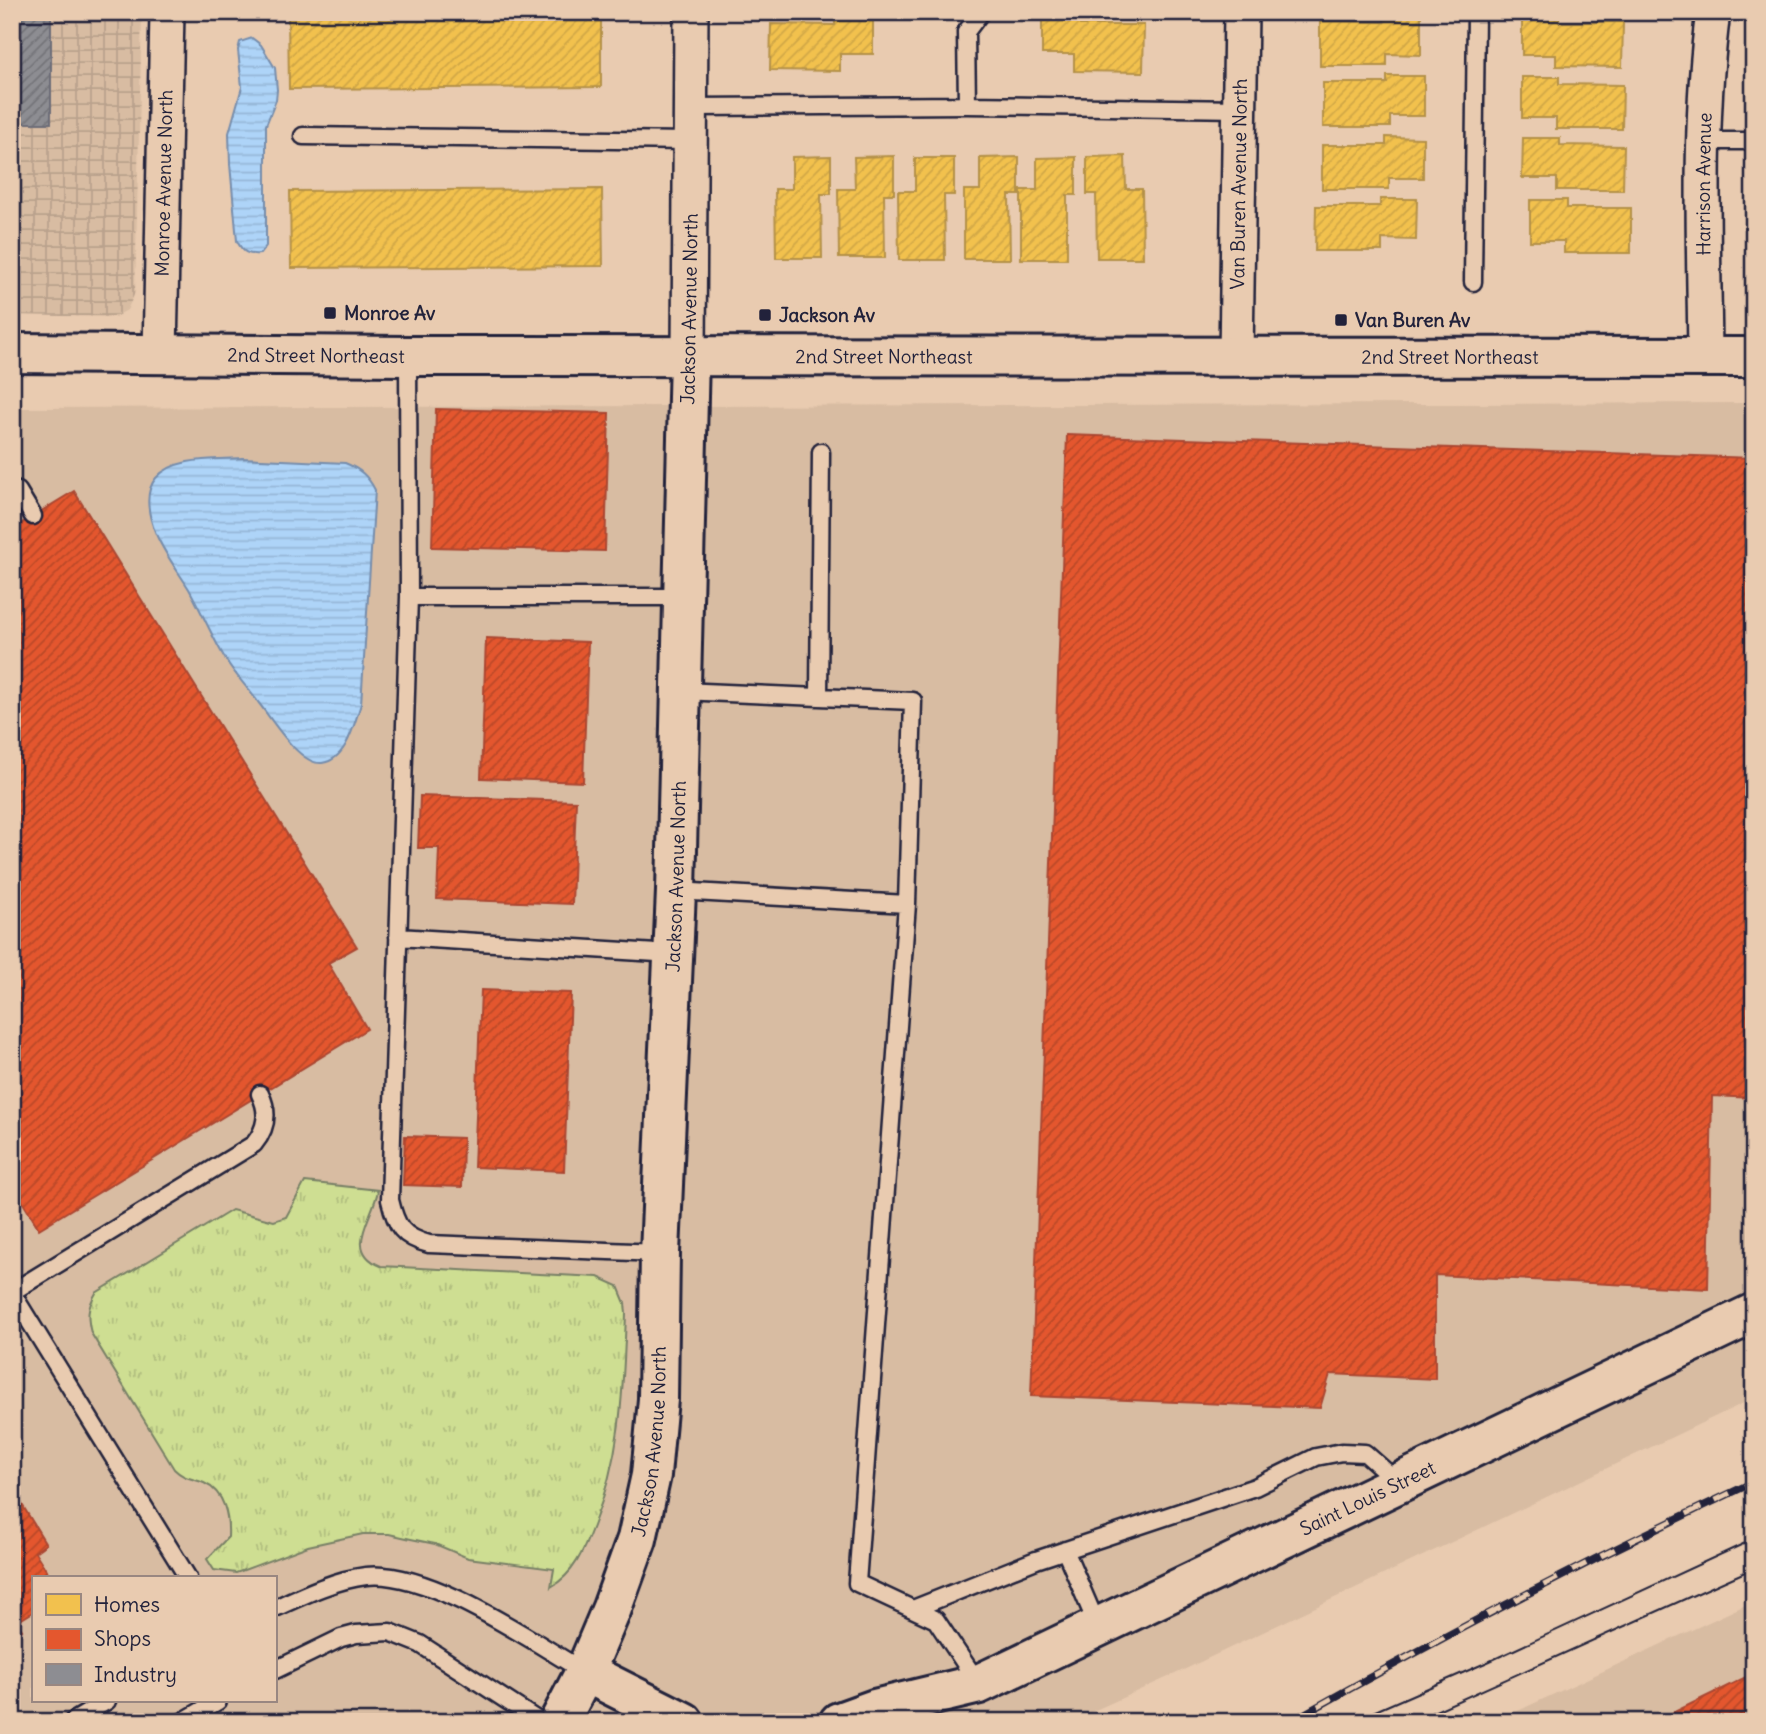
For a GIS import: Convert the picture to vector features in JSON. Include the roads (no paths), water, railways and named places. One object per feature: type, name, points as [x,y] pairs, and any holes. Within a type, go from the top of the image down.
[{"type":"street","name":"Monroe Avenue North","points":[[160,353],[167,12]]},
{"type":"street","name":"Jackson Avenue North","points":[[558,1722],[612,1608],[637,1539],[650,1475],[658,1399],[660,1252],[676,891],[689,356],[691,12]]},
{"type":"street","name":"Van Buren Avenue North","points":[[1237,357],[1241,12]]},
{"type":"street","name":"Harrison Avenue","points":[[1705,357],[1704,141],[1708,49],[1713,12]]},
{"type":"street","name":"2nd Street Northeast","points":[[12,353],[1754,357]]},
{"type":"street","name":"Saint Louis Street","points":[[839,1722],[875,1709],[979,1684],[1754,1313]]},
{"type":"street","points":[[584,1672],[684,1722]]},
{"type":"street","name":"Saint Louis Street","points":[[931,1722],[979,1684]]},
{"type":"lane","points":[[967,105],[966,32],[981,12]]},
{"type":"lane","points":[[1473,282],[1476,12]]},
{"type":"lane","points":[[691,107],[967,105],[1240,109]]},
{"type":"lane","points":[[303,136],[690,141]]},
{"type":"lane","points":[[1704,141],[1754,141]]},
{"type":"lane","points":[[408,356],[409,597],[390,1200],[394,1217],[401,1229],[413,1239],[429,1244],[660,1252]]},
{"type":"lane","points":[[819,697],[821,452]]},
{"type":"lane","points":[[12,489],[18,491],[33,516]]},
{"type":"lane","points":[[409,597],[683,597]]},
{"type":"lane","points":[[681,691],[913,701],[907,904],[857,1583],[936,1620],[979,1684]]},
{"type":"lane","points":[[676,891],[907,904]]},
{"type":"lane","points":[[398,937],[673,954]]},
{"type":"lane","points":[[187,1576],[12,1292],[254,1144],[262,1134],[266,1122],[266,1111],[260,1094]]},
{"type":"lane","points":[[913,1609],[1065,1550],[1255,1487],[1316,1457],[1342,1452],[1365,1453],[1399,1483]]},
{"type":"lane","points":[[1065,1550],[1098,1627]]},
{"type":"lane","points":[[276,1608],[313,1590],[367,1576],[394,1577],[423,1583],[475,1608],[584,1672]]},
{"type":"lane","points":[[276,1670],[341,1638],[364,1633],[390,1632],[420,1644],[540,1722]]},
{"type":"lane","points":[[72,1722],[105,1702]]},
{"type":"lane","points":[[182,1722],[216,1702]]},
{"type":"water","points":[[252,38],[261,45],[275,68],[277,90],[266,125],[266,246],[260,254],[244,251],[237,241],[230,164],[229,133],[242,87],[238,50],[240,42]]},
{"type":"water","points":[[242,458],[345,463],[363,474],[375,490],[361,704],[343,748],[331,760],[322,763],[313,762],[295,749],[230,666],[189,589],[163,548],[151,521],[148,498],[152,484],[164,471],[196,460]]},
{"type":"tram line","points":[[1350,1722],[1490,1661],[1754,1539]]},
{"type":"tram line","points":[[1411,1722],[1754,1568]]},
{"type":"railway","points":[[1290,1722],[1520,1598],[1754,1482]]},
{"type":"place","name":"Monroe Av","points":[[330,313]]},
{"type":"place","name":"Jackson Av","points":[[765,315]]},
{"type":"place","name":"Van Buren Av","points":[[1341,320]]}]
